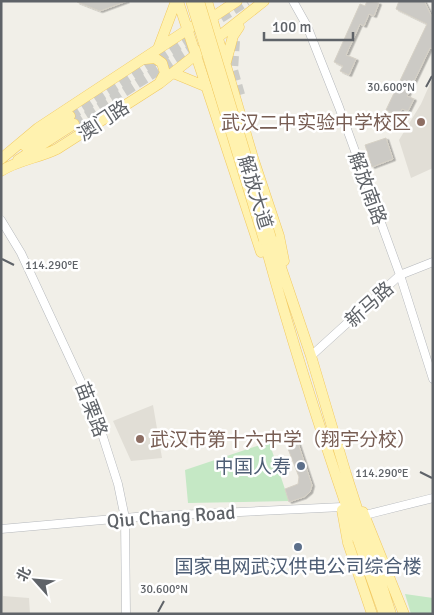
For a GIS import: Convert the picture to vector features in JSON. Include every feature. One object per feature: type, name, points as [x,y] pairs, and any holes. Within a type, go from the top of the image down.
[{"type":"main road","points":[[177,1],[188,29]]},
{"type":"main road","points":[[158,49],[177,1]]},
{"type":"main road","name":"解放大道","points":[[191,1],[267,239]]},
{"type":"main road","name":"解放大道","points":[[199,1],[284,297],[384,614]]},
{"type":"main road","points":[[207,1],[212,18]]},
{"type":"main road","name":"澳门路","points":[[1,171],[4,161],[38,128],[188,29],[212,18],[237,1]]},
{"type":"main road","name":"澳门路","points":[[4,161],[42,157],[57,149],[160,83],[219,39],[264,1]]},
{"type":"main road","points":[[226,63],[233,36],[247,14]]},
{"type":"main road","name":"解放大道","points":[[212,18],[253,158],[279,236],[284,297]]},
{"type":"main road","name":"解放大道","points":[[188,29],[257,242],[311,356],[341,474],[342,508],[348,543],[372,614]]},
{"type":"main road","points":[[141,60],[151,57],[159,59],[165,68],[160,83]]},
{"type":"main road","points":[[173,73],[207,87]]},
{"type":"main road","points":[[4,161],[72,120]]},
{"type":"main road","points":[[248,125],[253,158]]},
{"type":"main road","name":"解放大道","points":[[341,474],[365,515],[404,614]]},
{"type":"main road","name":"解放大道","points":[[362,540],[392,614]]},
{"type":"street","name":"解放南路","points":[[293,1],[307,26],[339,107],[400,275],[433,379]]},
{"type":"street","name":"苗栗路","points":[[1,220],[30,271],[95,412],[118,484],[125,518],[126,614]]},
{"type":"street","name":"新马路","points":[[311,356],[400,275],[433,262]]},
{"type":"street","points":[[365,515],[433,498]]},
{"type":"street","name":"Qiu Chang Road","points":[[1,529],[125,518],[342,508]]},
{"type":"shaded area","name":"武汉二中实验中学校区","points":[[433,77],[433,168],[411,178],[399,140],[421,104]]},
{"type":"shaded area","name":"武汉市第十六中学（翔宇分校）","points":[[153,405],[162,458],[131,461],[113,421]]},
{"type":"shaded area","points":[[1,552],[3,596],[29,598],[30,614],[1,614]]},
{"type":"green space","points":[[269,442],[289,501],[188,503],[185,470]]},
{"type":"green space","points":[[405,594],[433,598],[433,614],[411,614]]},
{"type":"building","points":[[77,1],[127,1],[100,11],[77,2]]},
{"type":"building","points":[[367,1],[379,3],[374,16],[369,14],[364,26],[360,24],[346,55],[356,59],[349,75],[340,71],[343,66],[334,62],[360,4],[365,6]]},
{"type":"building","points":[[399,1],[424,1],[433,19],[433,49],[430,48],[407,96],[414,99],[408,111],[402,109],[398,115],[386,110],[427,24],[396,9]]},
{"type":"building","points":[[386,138],[393,159],[372,167],[365,145]]},
{"type":"building","name":"中国人寿","points":[[296,437],[312,485],[310,492],[304,497],[289,502],[285,489],[298,484],[299,477],[285,441]]},
{"type":"tunnel","points":[[70,116],[247,1]]},
{"type":"tunnel","points":[[74,124],[210,37]]},
{"type":"tunnel","points":[[235,41],[233,70],[241,98]]},
{"type":"place","name":"武汉二中实验中学校区","points":[[421,122]]},
{"type":"place","name":"武汉市第十六中学（翔宇分校）","points":[[140,439]]},
{"type":"place","name":"中国人寿","points":[[301,466]]},
{"type":"place","name":"国家电网武汉供电公司综合楼","points":[[298,547]]}]
